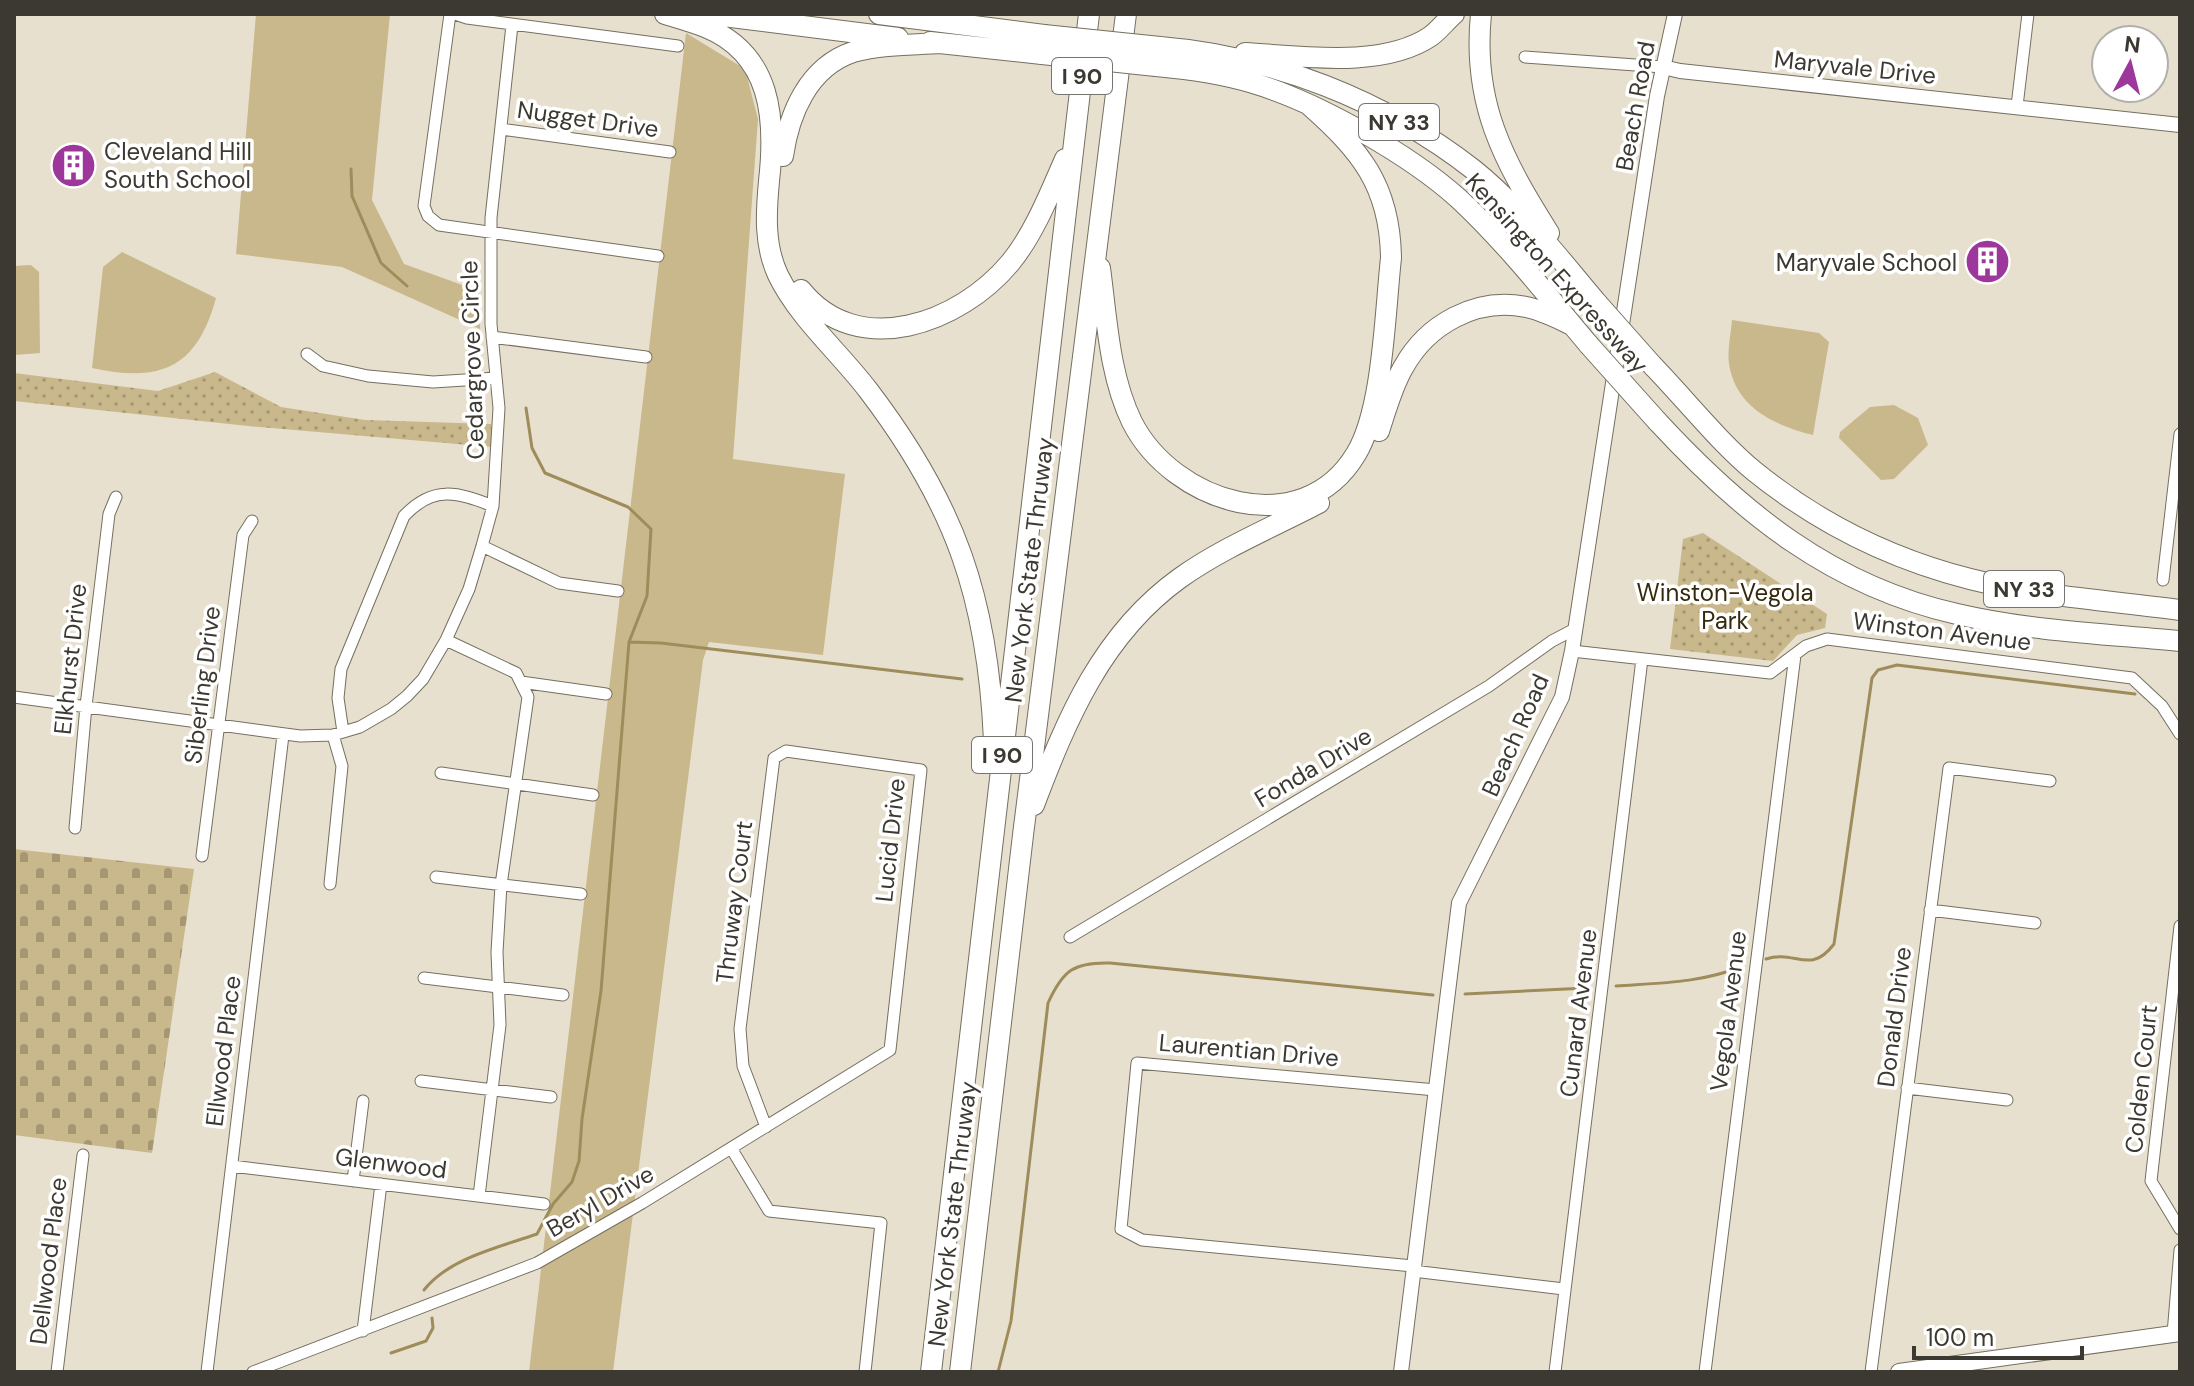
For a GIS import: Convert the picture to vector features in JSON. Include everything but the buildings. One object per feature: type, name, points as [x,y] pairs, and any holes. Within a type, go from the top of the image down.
[{"type":"highway","points":[[665,14],[722,35],[744,55],[761,79],[773,123],[766,208],[772,261],[796,303],[902,436],[941,503],[976,600],[989,663],[998,793]]},
{"type":"highway","name":"Kensington Expressway","points":[[707,14],[1165,54],[1283,71],[1344,94],[1434,142],[1475,172],[1509,204],[1653,366],[1751,468],[1808,511],[1906,559],[1969,579],[2180,610]]},
{"type":"highway","name":"Kensington Expressway","points":[[879,14],[942,33]]},
{"type":"highway","points":[[919,14],[942,33]]},
{"type":"highway","name":"New York State Thruway","points":[[931,1372],[1089,14]]},
{"type":"highway","name":"New York State Thruway","points":[[960,1372],[1023,835],[1126,14]]},
{"type":"highway","points":[[1165,54],[1359,57],[1387,54],[1434,34],[1454,14]]},
{"type":"highway","points":[[1481,14],[1480,72],[1485,104],[1496,137],[1514,176],[1592,297]]},
{"type":"highway","points":[[942,33],[851,53],[820,74],[795,107],[785,140],[775,211],[776,230],[783,258],[796,283],[815,305],[828,315],[867,329],[891,329],[932,319],[974,296],[1012,260],[1047,198],[1074,138]]},
{"type":"highway","name":"Kensington Expressway","points":[[1165,54],[1203,71],[1253,83],[1308,104],[1420,167],[1486,226],[1657,421],[1740,505],[1797,547],[1850,576],[1916,603],[1956,614],[2008,624],[2180,641]]},
{"type":"highway","points":[[1096,238],[1117,379],[1134,426],[1160,458],[1178,475],[1201,489],[1246,504],[1293,502],[1323,489],[1357,454],[1372,417],[1391,258],[1391,234],[1386,210],[1369,169],[1340,133],[1308,104]]},
{"type":"highway","points":[[1023,835],[1067,720],[1107,650],[1127,625],[1181,578],[1321,502],[1342,486],[1367,456],[1401,370],[1427,335],[1475,308],[1502,304],[1527,307],[1572,325]]},
{"type":"highway","points":[[2118,635],[2180,647]]},
{"type":"main road","points":[[1899,1372],[2176,1333]]},
{"type":"street","points":[[658,256],[439,225],[428,216],[424,206],[453,14],[512,25],[678,46]]},
{"type":"street","name":"Beach Road","points":[[1401,1372],[1459,903],[1562,697],[1572,651],[1663,67],[1675,14]]},
{"type":"street","points":[[2017,106],[2028,14]]},
{"type":"street","name":"Cedargrove Circle","points":[[14,697],[283,735],[338,733],[376,719],[407,696],[423,679],[446,640],[469,589],[493,506],[499,408],[492,337],[491,231],[512,25]]},
{"type":"street","name":"Maryvale Drive","points":[[1525,57],[1663,67],[2180,125]]},
{"type":"street","name":"Nugget Drive","points":[[501,129],[670,152]]},
{"type":"street","points":[[492,337],[646,357]]},
{"type":"street","points":[[307,354],[323,366],[368,376],[433,382],[496,378]]},
{"type":"street","points":[[2163,580],[2176,494],[2180,434]]},
{"type":"street","points":[[330,884],[342,766],[338,733],[341,669],[404,516],[419,501],[436,495],[460,494],[493,506]]},
{"type":"street","name":"Elkhurst Drive","points":[[75,828],[109,514],[116,497]]},
{"type":"street","name":"Siberling Drive","points":[[202,856],[243,535],[252,521]]},
{"type":"street","points":[[482,546],[559,583],[618,591]]},
{"type":"street","name":"Fonda Drive","points":[[1070,937],[1489,686],[1552,641],[1575,629]]},
{"type":"street","name":"Winston Avenue","points":[[1572,651],[1770,673],[1806,646],[1827,639],[2132,678],[2162,706],[2180,734]]},
{"type":"street","points":[[446,640],[516,673],[528,697],[501,885],[497,952],[500,1025],[479,1196]]},
{"type":"street","name":"Vegola Avenue","points":[[1705,1372],[1795,655]]},
{"type":"street","name":"Cunard Avenue","points":[[1555,1372],[1642,659]]},
{"type":"street","points":[[521,682],[606,694]]},
{"type":"street","name":"Ellwood Place","points":[[207,1372],[283,735]]},
{"type":"street","name":"Thruway Court","points":[[766,1127],[743,1066],[740,1029],[774,758],[786,751],[850,761]]},
{"type":"street","name":"Lucid Drive","points":[[850,761],[921,770],[897,986]]},
{"type":"street","name":"Donald Drive","points":[[1871,1372],[1949,768],[2050,781]]},
{"type":"street","points":[[441,773],[593,795]]},
{"type":"street","points":[[436,877],[581,894]]},
{"type":"street","points":[[1930,910],[2035,923]]},
{"type":"street","name":"Colden Court","points":[[2180,926],[2151,1181],[2180,1229]]},
{"type":"street","points":[[424,978],[563,995]]},
{"type":"street","name":"Beryl Drive","points":[[253,1372],[537,1263],[580,1240],[890,1050],[897,986]]},
{"type":"street","name":"Laurentian Drive","points":[[1413,1268],[1142,1240],[1121,1229],[1137,1063],[1436,1090]]},
{"type":"street","points":[[421,1081],[551,1097]]},
{"type":"street","points":[[1907,1088],[2007,1100]]},
{"type":"street","points":[[353,1181],[363,1101]]},
{"type":"street","points":[[731,1148],[769,1211],[881,1223],[865,1372]]},
{"type":"street","name":"Dellwood Place","points":[[57,1372],[83,1155]]},
{"type":"street","name":"Glenwood","points":[[232,1166],[544,1204]]},
{"type":"street","points":[[363,1331],[381,1184]]},
{"type":"street","points":[[2176,1333],[2180,1250]]},
{"type":"street","points":[[1413,1268],[1564,1289]]},
{"type":"green space","points":[[256,14],[390,14],[372,200],[404,264],[479,291],[480,329],[342,267],[236,254]]},
{"type":"green space","points":[[686,33],[745,69],[758,119],[733,459],[845,474],[823,655],[709,642],[703,660],[613,1372],[529,1372]]},
{"type":"green space","points":[[122,252],[216,298],[208,322],[187,355],[157,371],[116,372],[92,368],[103,267]]},
{"type":"green space","points":[[31,265],[39,272],[40,353],[14,355],[14,266]]},
{"type":"green space","points":[[1732,320],[1819,333],[1829,342],[1813,435],[1771,420],[1748,403],[1740,392],[1729,364]]},
{"type":"green space","points":[[215,372],[281,407],[365,420],[491,424],[492,447],[248,426],[14,401],[14,373],[158,391]]},
{"type":"green space","points":[[1894,405],[1918,418],[1928,445],[1894,479],[1881,480],[1839,438],[1840,432],[1870,407]]},
{"type":"green space","name":"Winston-Vegola Park","points":[[1703,533],[1827,614],[1825,628],[1797,635],[1773,661],[1670,649],[1683,539]]},
{"type":"green space","points":[[14,849],[194,869],[152,1153],[14,1135]]},
{"type":"waterway","points":[[351,169],[352,196],[381,263],[407,286]]},
{"type":"waterway","points":[[424,1290],[461,1262],[537,1234],[553,1204],[572,1182],[579,1161],[582,1119],[601,991],[629,642],[647,596],[651,529],[628,507],[545,473],[532,448],[526,408]]},
{"type":"waterway","points":[[629,642],[661,643],[962,679]]},
{"type":"waterway","points":[[1766,959],[1785,957],[1810,960],[1825,953],[1834,944],[1872,678],[1878,670],[1897,665],[2135,694]]},
{"type":"waterway","points":[[998,1372],[1011,1321],[1048,1003],[1059,983],[1071,970],[1087,964],[1110,963],[1433,995]]},
{"type":"waterway","points":[[1616,986],[1695,979],[1740,967]]},
{"type":"waterway","points":[[1465,994],[1587,988]]},
{"type":"waterway","points":[[391,1353],[426,1341],[433,1328],[432,1318]]},
{"type":"place","name":"Cleveland Hill South School","points":[[73,165]]},
{"type":"place","name":"Maryvale School","points":[[1988,262]]}]
